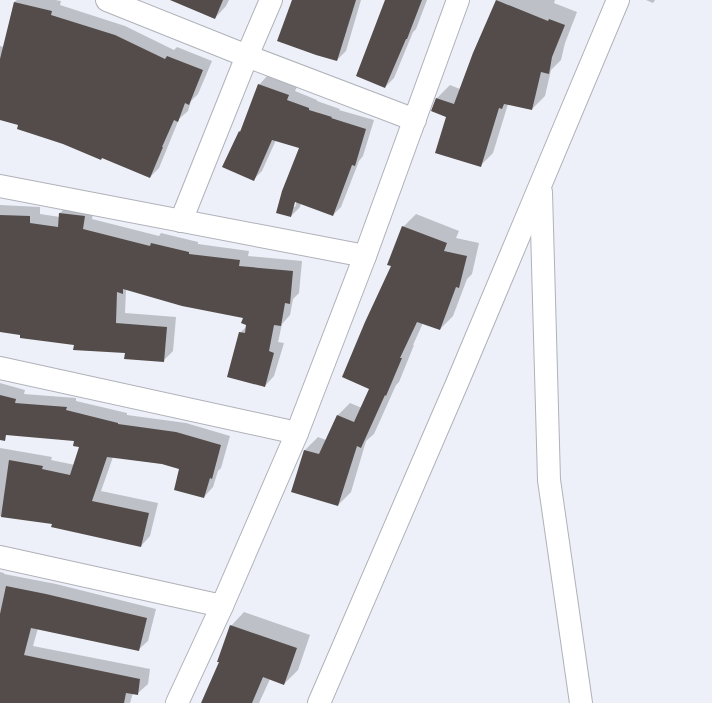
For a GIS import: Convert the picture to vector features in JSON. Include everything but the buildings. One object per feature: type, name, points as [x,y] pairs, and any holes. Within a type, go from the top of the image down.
[{"type":"street","points":[[107,0],[247,56],[415,120]]},
{"type":"street","points":[[181,221],[271,0]]},
{"type":"street","points":[[176,703],[222,606],[297,433],[365,256],[458,0]]},
{"type":"street","points":[[319,703],[618,0]]},
{"type":"street","points":[[540,185],[549,480],[581,703]]},
{"type":"street","points":[[0,186],[365,256]]},
{"type":"street","points":[[0,368],[297,433]]},
{"type":"street","points":[[0,556],[222,606]]}]
